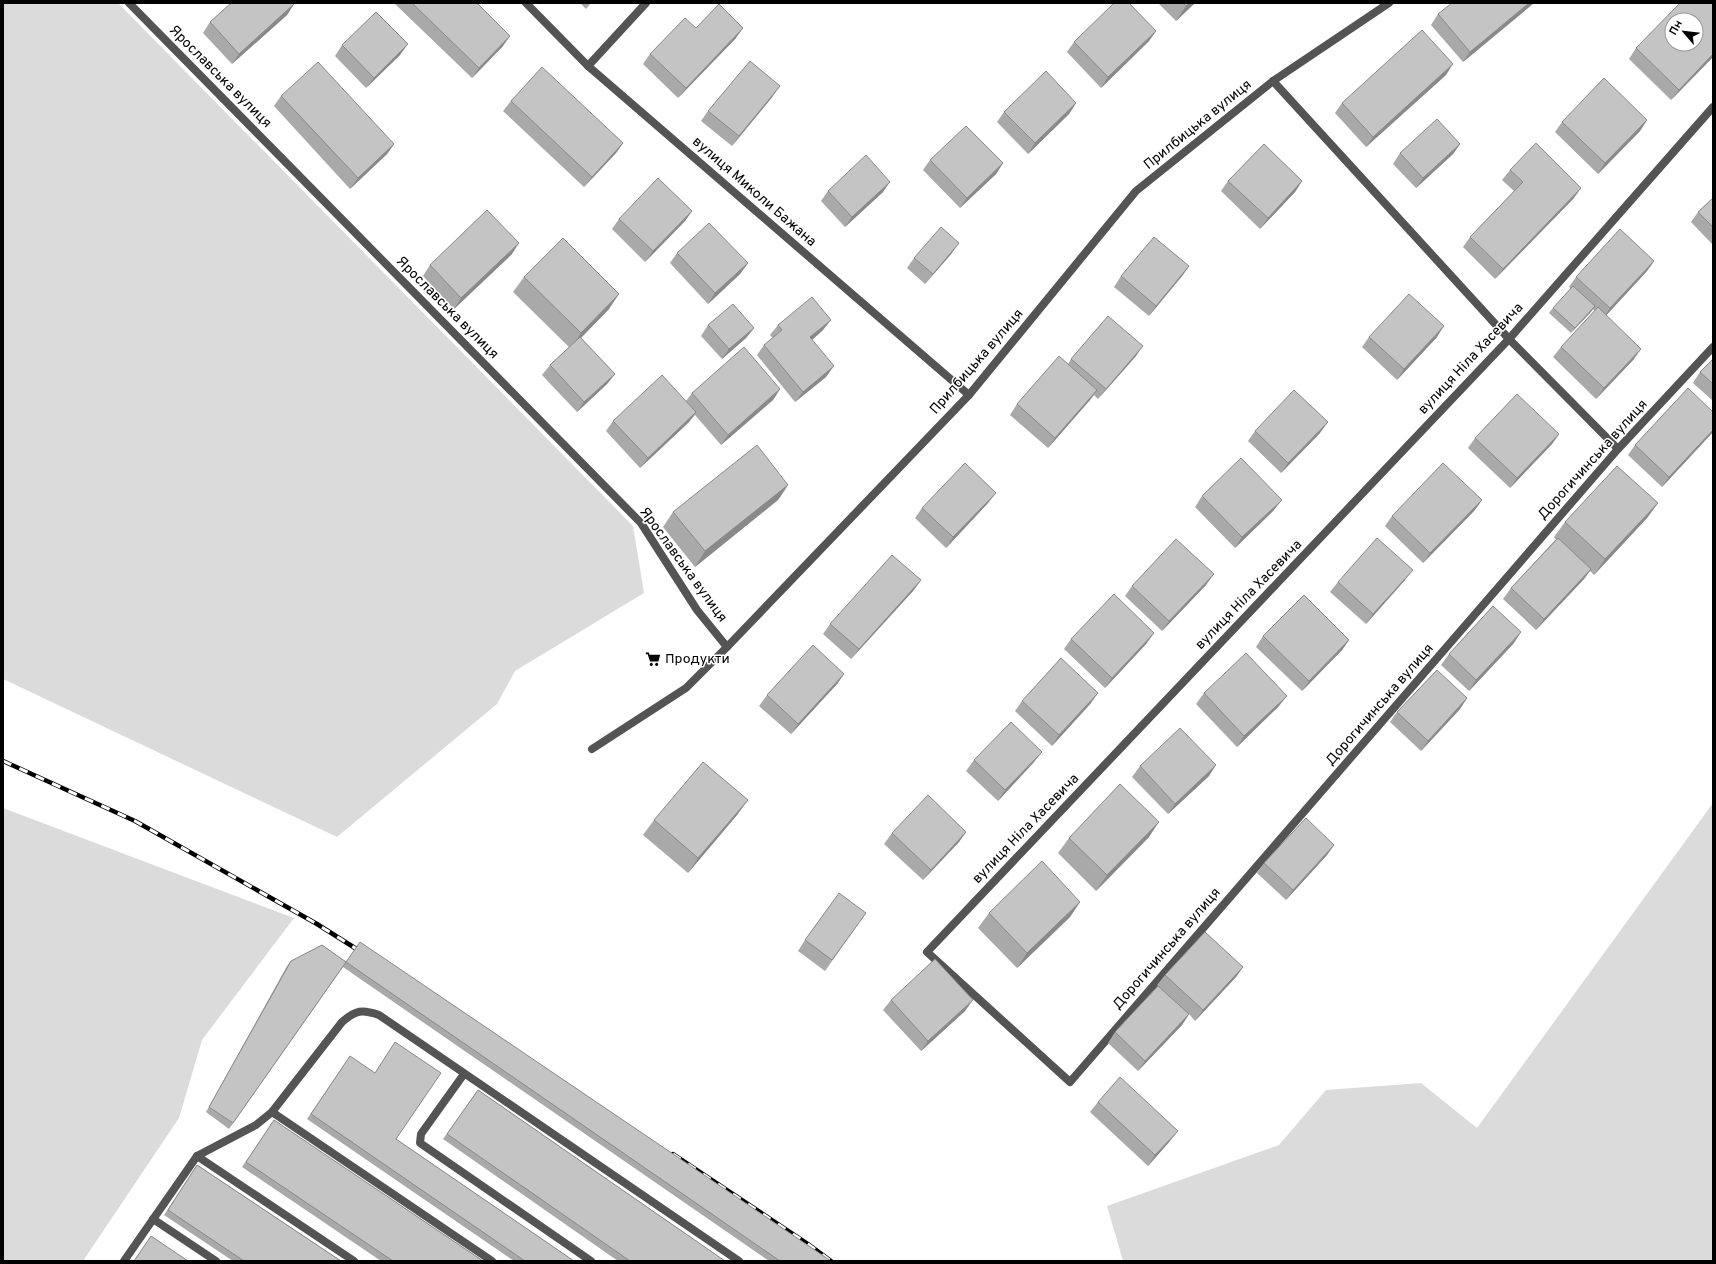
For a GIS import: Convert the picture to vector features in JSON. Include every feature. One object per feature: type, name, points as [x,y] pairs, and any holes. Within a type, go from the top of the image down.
[{"type":"street","name":"Ярославська вулиця","points":[[129,3],[641,523],[697,610],[727,646]]},
{"type":"street","name":"вулиця Миколи Бажана","points":[[526,3],[588,66],[969,395]]},
{"type":"street","points":[[588,66],[646,3]]},
{"type":"street","name":"Прилбицька вулиця","points":[[592,749],[686,688],[727,646],[969,395],[1136,191],[1273,81],[1389,3]]},
{"type":"street","points":[[1273,81],[1509,339],[1618,449]]},
{"type":"street","name":"вулиця Ніла Хасевича","points":[[1070,1082],[927,952],[1509,339],[1713,107]]},
{"type":"street","name":"Дорогичинська вулиця","points":[[1070,1082],[1618,449],[1713,347]]},
{"type":"street","points":[[124,1261],[197,1156],[256,1125],[272,1112],[342,1022],[353,1013],[366,1011],[379,1015],[739,1261]]},
{"type":"street","points":[[464,1074],[421,1134],[420,1144],[591,1261]]},
{"type":"street","points":[[272,1112],[492,1261]]},
{"type":"street","points":[[197,1156],[354,1261]]},
{"type":"street","points":[[153,1219],[216,1261]]},
{"type":"shaded area","points":[[3,3],[118,3],[633,526],[644,593],[515,671],[497,704],[337,837],[3,679]]},
{"type":"shaded area","points":[[1713,803],[1713,1261],[1123,1261],[1107,1206],[1279,1145],[1326,1090],[1421,1083],[1477,1128]]},
{"type":"shaded area","points":[[3,808],[294,918],[202,1040],[179,1118],[83,1261],[3,1261]]},
{"type":"building","points":[[231,3],[294,4],[239,54],[210,22]]},
{"type":"building","points":[[412,3],[477,3],[510,36],[479,68]]},
{"type":"building","points":[[1114,3],[1129,3],[1156,31],[1108,77],[1074,42]]},
{"type":"building","points":[[1452,3],[1529,3],[1470,52],[1438,14]]},
{"type":"building","points":[[1680,3],[1713,3],[1713,54],[1679,90],[1636,48],[1664,19],[1664,52],[1704,52],[1704,12],[1671,12]]},
{"type":"building","points":[[719,4],[743,28],[686,88],[650,54],[685,18],[696,28]]},
{"type":"building","points":[[376,12],[408,44],[374,78],[342,45]]},
{"type":"building","points":[[1422,30],[1453,64],[1373,137],[1342,103]]},
{"type":"building","points":[[750,61],[780,86],[739,136],[708,111]]},
{"type":"building","points":[[318,62],[394,144],[358,178],[281,96]]},
{"type":"building","points":[[542,67],[623,143],[592,177],[511,101]]},
{"type":"building","points":[[1046,71],[1076,103],[1035,143],[1004,112]]},
{"type":"building","points":[[1604,78],[1647,120],[1605,163],[1562,122]]},
{"type":"building","points":[[1437,119],[1460,144],[1423,178],[1400,153]]},
{"type":"building","points":[[966,126],[1003,163],[967,198],[930,160]]},
{"type":"building","points":[[1536,143],[1581,188],[1503,269],[1470,237],[1523,182],[1510,170]]},
{"type":"building","points":[[1264,144],[1302,181],[1268,218],[1228,181]]},
{"type":"building","points":[[866,155],[890,182],[852,217],[828,191]]},
{"type":"building","points":[[658,178],[692,211],[653,251],[619,219]]},
{"type":"building","points":[[1713,198],[1713,227],[1698,212]]},
{"type":"building","points":[[487,210],[519,243],[461,298],[430,265]]},
{"type":"building","points":[[709,223],[748,263],[715,293],[677,253]]},
{"type":"building","points":[[941,227],[959,243],[933,274],[914,258]]},
{"type":"building","points":[[1620,229],[1654,261],[1610,308],[1576,277]]},
{"type":"building","points":[[1154,237],[1189,266],[1156,306],[1121,276]]},
{"type":"building","points":[[563,238],[619,294],[581,333],[524,277]]},
{"type":"building","points":[[1573,286],[1595,306],[1575,328],[1553,308]]},
{"type":"building","points":[[1409,294],[1444,326],[1404,369],[1369,337]]},
{"type":"building","points":[[812,297],[831,320],[810,337],[834,366],[803,392],[764,345],[782,330],[778,325]]},
{"type":"building","points":[[733,304],[754,328],[729,349],[708,325]]},
{"type":"building","points":[[1598,307],[1641,349],[1604,388],[1561,347]]},
{"type":"building","points":[[1108,316],[1143,346],[1106,389],[1071,359]]},
{"type":"building","points":[[580,337],[615,374],[584,402],[550,365]]},
{"type":"building","points":[[744,347],[780,389],[728,435],[692,393]]},
{"type":"building","points":[[1059,356],[1097,390],[1055,438],[1017,404]]},
{"type":"building","points":[[1713,359],[1713,384],[1700,372]]},
{"type":"building","points":[[662,375],[696,412],[648,458],[613,421]]},
{"type":"building","points":[[1688,388],[1713,412],[1713,430],[1669,477],[1635,445]]},
{"type":"building","points":[[1294,390],[1328,422],[1288,463],[1255,431]]},
{"type":"building","points":[[1517,394],[1559,434],[1517,478],[1475,438]]},
{"type":"building","points":[[757,445],[788,485],[705,551],[673,512]]},
{"type":"building","points":[[1241,458],[1282,500],[1242,537],[1202,496]]},
{"type":"building","points":[[965,463],[996,493],[953,537],[922,508]]},
{"type":"building","points":[[1443,463],[1482,500],[1430,553],[1392,516]]},
{"type":"building","points":[[1617,466],[1658,503],[1605,559],[1565,522]]},
{"type":"building","points":[[1377,538],[1413,570],[1373,614],[1338,582]]},
{"type":"building","points":[[1558,538],[1591,569],[1544,619],[1511,588]]},
{"type":"building","points":[[1176,539],[1214,574],[1169,621],[1132,586]]},
{"type":"building","points":[[892,555],[921,580],[859,649],[830,624]]},
{"type":"building","points":[[1114,594],[1154,633],[1112,678],[1071,639]]},
{"type":"building","points":[[1304,595],[1349,640],[1309,681],[1263,636]]},
{"type":"building","points":[[1493,606],[1521,632],[1476,680],[1449,654]]},
{"type":"building","points":[[813,645],[844,674],[798,724],[767,695]]},
{"type":"building","points":[[1246,653],[1287,696],[1244,736],[1204,693]]},
{"type":"building","points":[[1061,658],[1098,693],[1059,735],[1022,701]]},
{"type":"building","points":[[1437,670],[1467,698],[1428,741],[1397,712]]},
{"type":"building","points":[[1011,722],[1042,752],[1005,790],[974,760]]},
{"type":"building","points":[[1180,728],[1216,765],[1175,804],[1140,766]]},
{"type":"building","points":[[703,762],[748,800],[698,858],[654,820]]},
{"type":"building","points":[[1120,784],[1159,822],[1107,875],[1069,838]]},
{"type":"building","points":[[928,795],[966,832],[931,870],[892,833]]},
{"type":"building","points":[[1306,818],[1334,845],[1293,890],[1264,863]]},
{"type":"building","points":[[1042,861],[1080,902],[1027,953],[989,913]]},
{"type":"building","points":[[839,893],[866,913],[832,960],[805,940]]},
{"type":"building","points":[[1205,932],[1243,967],[1203,1010],[1165,975]]},
{"type":"building","points":[[360,942],[831,1261],[780,1261],[346,962]]},
{"type":"building","points":[[322,945],[346,962],[233,1123],[209,1107],[291,961]]},
{"type":"building","points":[[935,959],[973,1000],[928,1041],[891,1000]]},
{"type":"building","points":[[1158,986],[1189,1014],[1145,1061],[1115,1032]]},
{"type":"building","points":[[395,1042],[441,1073],[396,1139],[574,1261],[525,1261],[311,1114],[350,1056],[375,1073]]},
{"type":"building","points":[[1120,1077],[1178,1131],[1155,1155],[1098,1102]]},
{"type":"building","points":[[478,1090],[725,1261],[630,1261],[447,1134]]},
{"type":"building","points":[[274,1120],[483,1261],[393,1261],[246,1162]]},
{"type":"building","points":[[197,1165],[341,1261],[244,1261],[168,1210]]},
{"type":"building","points":[[151,1236],[188,1261],[134,1261]]},
{"type":"railway","points":[[3,761],[135,821],[317,924],[366,955]]},
{"type":"railway","points":[[673,1154],[831,1261]]},
{"type":"place","name":"Продукти","points":[[653,659]]}]
